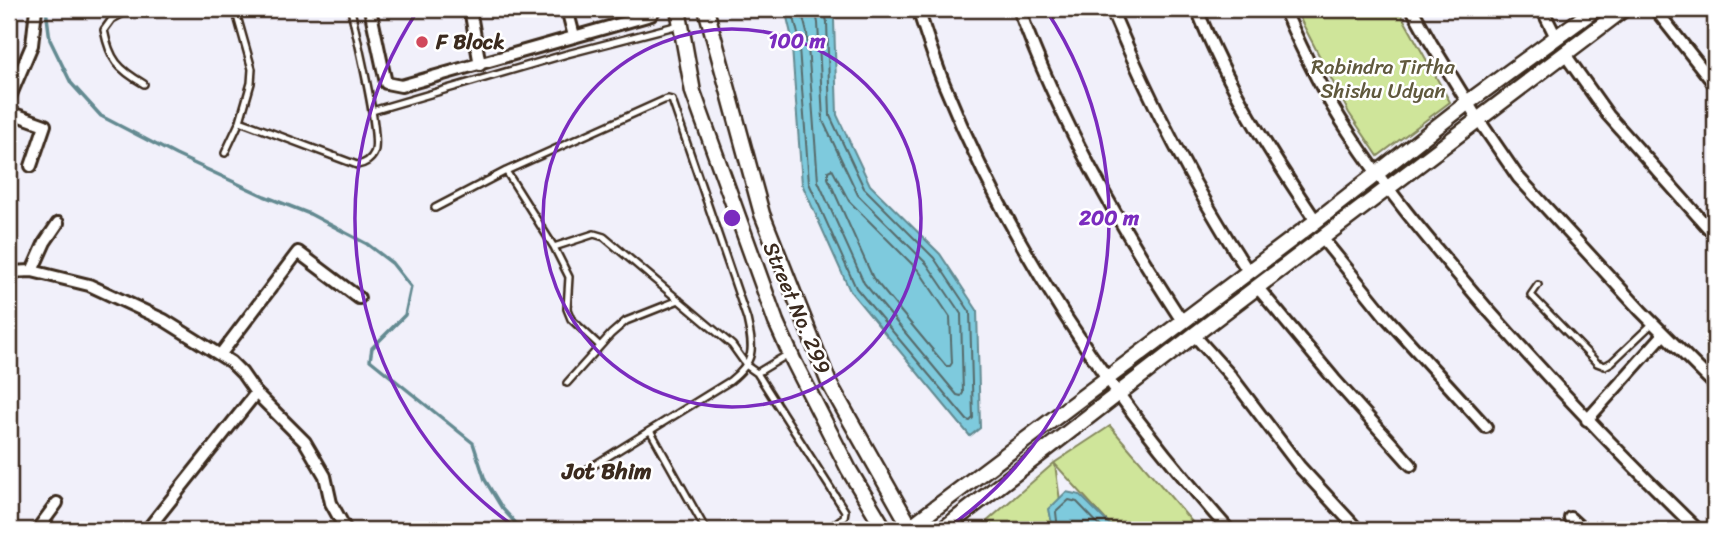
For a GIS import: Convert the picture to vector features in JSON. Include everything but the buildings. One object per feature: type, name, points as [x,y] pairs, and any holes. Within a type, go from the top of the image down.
[{"type":"street","points":[[9,99],[32,46],[36,9]]},
{"type":"street","points":[[370,9],[386,82],[393,86],[480,65],[652,15],[655,9]]},
{"type":"street","points":[[470,9],[480,65]]},
{"type":"street","points":[[567,9],[574,36]]},
{"type":"street","name":"Street No. 299","points":[[678,9],[693,92],[751,257],[790,353],[849,470],[885,530]]},
{"type":"street","points":[[706,9],[762,214],[829,383],[909,529],[1316,221],[1467,103],[1595,9]]},
{"type":"street","points":[[918,9],[944,84],[1024,250],[1117,395],[1229,530]]},
{"type":"street","points":[[1019,9],[1035,52],[1090,167],[1182,321]]},
{"type":"street","points":[[1111,9],[1152,100],[1248,271]]},
{"type":"street","points":[[1197,9],[1210,41],[1243,104],[1275,160],[1316,221]]},
{"type":"street","points":[[1284,9],[1295,35],[1347,130],[1447,262],[1587,420],[1698,530]]},
{"type":"street","points":[[1412,9],[1467,103],[1518,177],[1653,323],[1715,385]]},
{"type":"street","points":[[1542,9],[1556,37]]},
{"type":"street","points":[[942,530],[1624,9]]},
{"type":"street","points":[[1654,9],[1715,85]]},
{"type":"street","points":[[1564,53],[1608,116],[1711,231]]},
{"type":"street","points":[[9,112],[45,125],[31,166]]},
{"type":"street","points":[[32,271],[45,242],[58,223]]},
{"type":"street","points":[[1322,239],[1386,317],[1486,427]]},
{"type":"street","points":[[220,355],[298,252],[359,298]]},
{"type":"street","points":[[9,272],[32,271],[89,285],[164,320],[220,355],[242,373],[256,393],[305,442],[324,476],[331,503],[346,530]]},
{"type":"street","points":[[1258,288],[1411,465]]},
{"type":"street","points":[[1587,420],[1664,334]]},
{"type":"street","points":[[1194,335],[1230,375],[1300,467],[1358,530]]},
{"type":"street","points":[[147,530],[256,393]]},
{"type":"street","points":[[37,530],[57,503]]},
{"type":"street","points":[[1570,518],[1583,530]]},
{"type":"lane","points":[[131,9],[112,19],[104,30],[108,49],[121,70],[144,83]]},
{"type":"lane","points":[[225,153],[240,121],[251,83],[251,69],[234,9]]},
{"type":"lane","points":[[240,121],[357,165],[365,163],[374,153],[376,145],[372,111],[351,9]]},
{"type":"lane","points":[[372,111],[567,54],[681,25]]},
{"type":"lane","points":[[435,208],[506,171],[664,100],[672,100],[747,319],[751,348],[747,366],[730,381],[583,472]]},
{"type":"lane","points":[[506,171],[554,247],[569,277],[567,309],[571,319],[600,346]]},
{"type":"lane","points":[[554,247],[594,234],[604,237],[732,345],[747,366],[757,373],[845,511],[844,517],[827,530]]},
{"type":"lane","points":[[1538,285],[1531,295],[1597,363],[1605,366],[1653,323]]},
{"type":"lane","points":[[567,383],[626,321],[678,300]]},
{"type":"lane","points":[[757,373],[790,353]]},
{"type":"lane","points":[[651,432],[706,530]]},
{"type":"green space","name":"Rabindra Tirtha Shishu Udyan","points":[[1295,9],[1398,9],[1450,102],[1378,156],[1349,113]]},
{"type":"green space","points":[[1110,426],[1199,530],[1115,530],[1055,464],[1064,530],[977,530],[1054,463]]},
{"type":"water","points":[[785,9],[830,9],[834,20],[837,115],[870,185],[940,254],[977,310],[980,428],[970,436],[850,291],[802,184],[791,34]]},
{"type":"water","points":[[1066,492],[1080,495],[1115,530],[1053,530],[1049,509]]},
{"type":"waterway","points":[[46,9],[50,40],[71,83],[101,116],[176,155],[310,214],[367,244],[392,263],[411,287],[405,315],[372,348],[370,360],[473,443],[485,480],[502,508],[522,530]]},
{"type":"place","name":"F Block","points":[[422,42]]},
{"type":"district","name":"Jot Bhim","points":[[607,471]]}]
